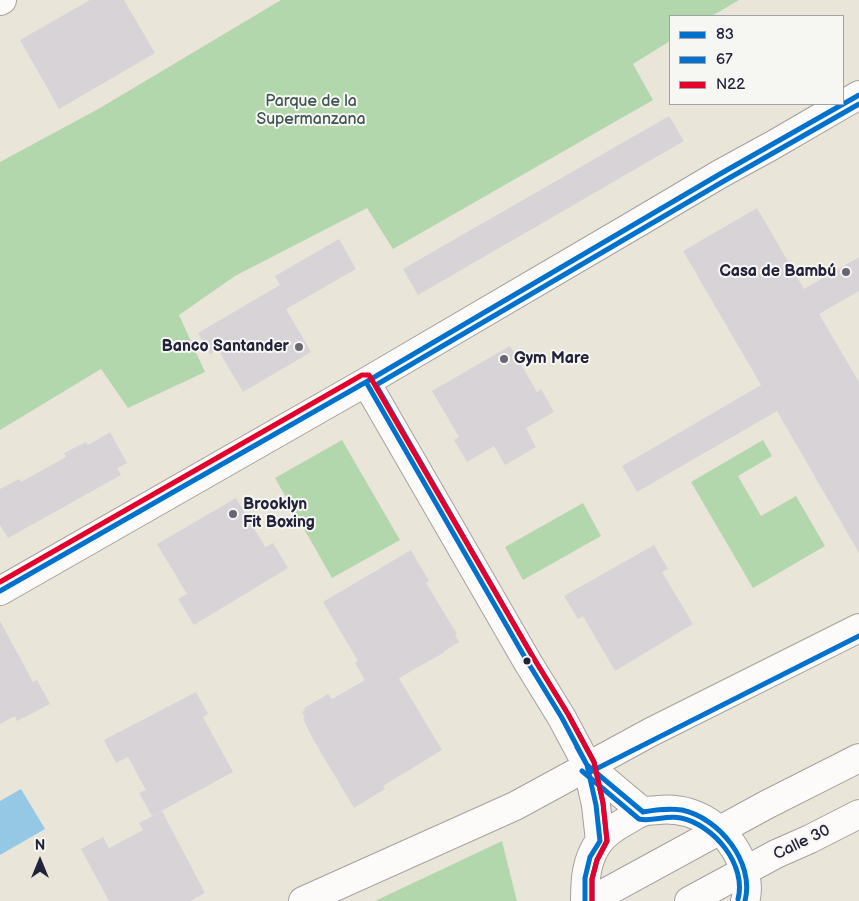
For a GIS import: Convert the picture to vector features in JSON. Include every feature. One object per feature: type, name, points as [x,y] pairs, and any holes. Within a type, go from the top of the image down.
[{"type":"main road","points":[[844,103],[859,94]]},
{"type":"main road","points":[[0,591],[366,382],[840,105]]},
{"type":"main road","points":[[366,382],[527,661],[562,718],[587,765],[596,806],[600,841]]},
{"type":"main road","points":[[303,901],[515,806],[587,765],[859,628]]},
{"type":"main road","points":[[590,901],[760,808],[859,758]]},
{"type":"main road","points":[[587,765],[643,812]]},
{"type":"main road","points":[[585,901],[585,878],[590,858],[600,841],[619,824],[643,812],[671,809],[698,815],[721,831],[736,849],[745,872],[747,897],[745,901]]},
{"type":"main road","name":"Calle 30","points":[[689,901],[776,854],[859,814]]},
{"type":"main road","points":[[810,839],[859,826]]},
{"type":"green space","name":"Parque de la Supermanzana","points":[[281,0],[739,0],[714,15],[669,15],[669,42],[633,64],[653,100],[393,249],[367,208],[235,276],[179,315],[205,372],[128,408],[101,369],[0,430],[0,162],[100,108]]},
{"type":"green space","points":[[342,440],[400,540],[332,578],[275,478]]},
{"type":"green space","points":[[763,440],[772,456],[738,476],[761,516],[796,496],[825,546],[753,588],[691,482]]},
{"type":"green space","points":[[583,503],[601,536],[523,580],[505,547]]},
{"type":"green space","points":[[502,841],[517,901],[375,901]]},
{"type":"water","points":[[21,789],[45,829],[0,855],[0,801]]},
{"type":"building","points":[[90,0],[124,0],[155,53],[59,109],[20,40]]},
{"type":"building","points":[[669,116],[684,141],[418,295],[403,269]]},
{"type":"building","points":[[757,208],[804,289],[859,257],[859,291],[819,314],[859,382],[859,553],[777,411],[637,492],[622,466],[761,385],[683,251]]},
{"type":"building","points":[[339,239],[356,269],[286,309],[311,352],[243,392],[218,350],[210,354],[198,333],[280,285],[275,276]]},
{"type":"building","points":[[510,346],[537,392],[541,389],[554,412],[526,428],[536,447],[505,465],[494,446],[467,462],[454,440],[459,437],[432,391]]},
{"type":"building","points":[[110,432],[127,463],[117,468],[121,475],[8,538],[0,525],[0,489],[19,479],[21,482],[66,457],[64,453],[86,442],[88,445]]},
{"type":"building","points":[[236,498],[265,547],[273,543],[288,568],[194,625],[178,599],[187,594],[157,544]]},
{"type":"building","points":[[654,545],[668,569],[662,572],[693,624],[615,671],[583,616],[578,619],[564,596]]},
{"type":"building","points":[[411,550],[429,581],[426,583],[457,634],[455,635],[459,642],[399,678],[442,750],[383,786],[385,789],[354,808],[303,719],[305,718],[302,712],[305,710],[304,708],[328,694],[332,699],[365,680],[355,663],[358,661],[323,602]]},
{"type":"building","points":[[0,621],[33,682],[37,680],[50,704],[17,721],[15,716],[0,724]]},
{"type":"building","points":[[196,692],[208,714],[203,717],[233,772],[152,816],[139,793],[146,790],[128,757],[116,763],[104,740]]},
{"type":"building","points":[[162,811],[205,893],[190,901],[109,901],[81,849],[103,837],[109,848],[143,830],[139,823]]},
{"type":"transit line","name":"83","points":[[844,104],[859,95]]},
{"type":"transit line","name":"67","points":[[592,901],[592,879],[597,860],[607,841],[603,803],[594,762],[568,714],[376,385],[859,104]]},
{"type":"transit line","name":"83","points":[[0,591],[366,382],[720,174],[841,105]]},
{"type":"transit line","name":"N22","points":[[0,582],[362,375],[369,375],[568,714],[594,762],[603,803],[607,841],[597,860],[592,879],[592,901]]},
{"type":"transit line","name":"83","points":[[366,382],[527,661],[562,718],[587,765],[643,812],[667,809],[682,810],[709,822],[721,832],[731,844],[745,871],[747,886],[745,901]]},
{"type":"transit line","name":"67","points":[[590,772],[859,636]]},
{"type":"transit line","name":"83","points":[[577,747],[587,765],[596,805],[600,841],[590,857],[585,878],[585,901]]},
{"type":"transit line","name":"67","points":[[582,771],[639,819],[681,818],[693,822],[716,838],[733,860],[738,873],[738,899]]},
{"type":"place","name":"Casa de Bambú","points":[[846,272]]},
{"type":"place","name":"Banco Santander","points":[[299,347]]},
{"type":"place","name":"Gym Mare","points":[[504,359]]},
{"type":"place","name":"Brooklyn Fit Boxing","points":[[233,514]]}]
